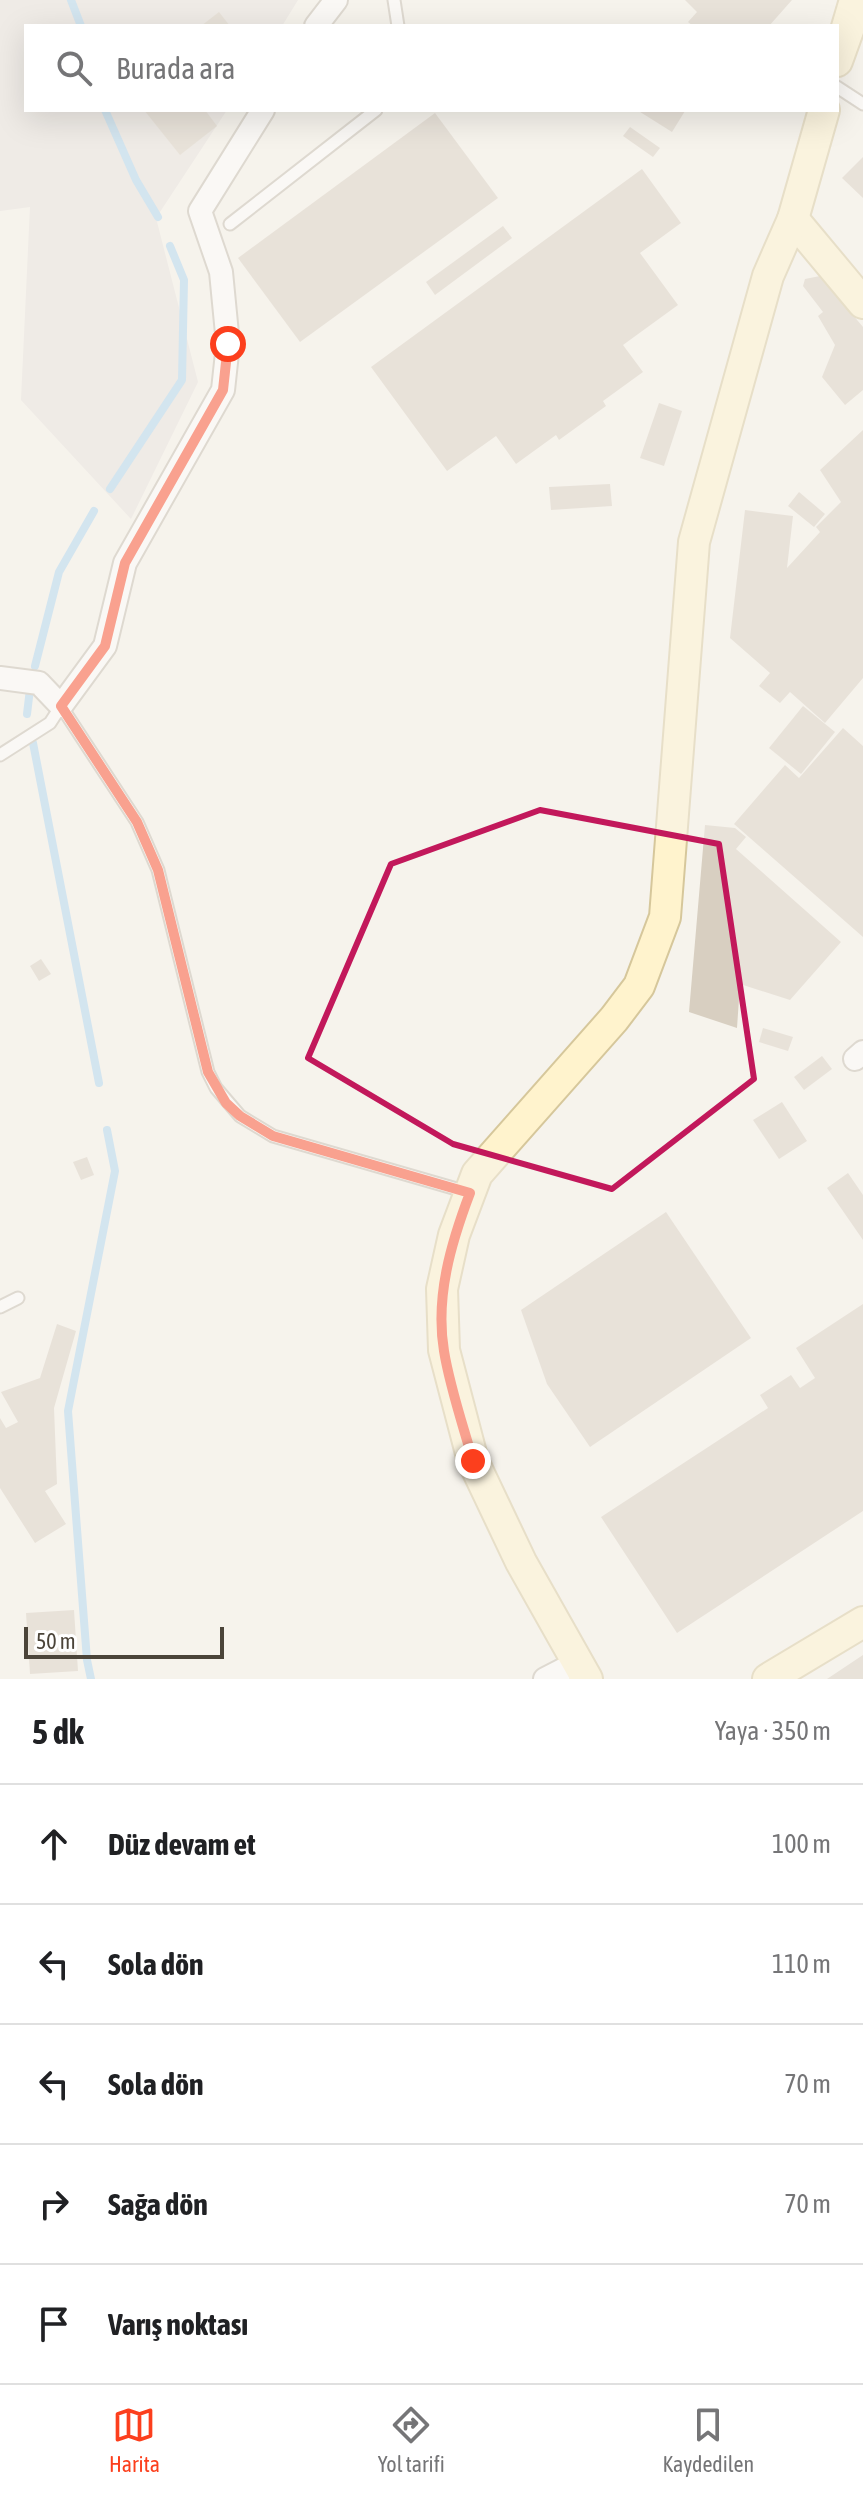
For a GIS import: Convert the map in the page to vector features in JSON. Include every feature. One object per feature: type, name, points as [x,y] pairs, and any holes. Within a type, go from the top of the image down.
[{"type":"street","points":[[318,24],[336,0]]},
{"type":"street","points":[[839,55],[855,0]]},
{"type":"street","points":[[839,56],[855,11],[863,2]]},
{"type":"street","points":[[0,678],[39,683],[61,706],[105,646],[125,563],[223,390],[228,344],[221,272],[200,211],[262,112]]},
{"type":"street","points":[[545,1679],[583,1670],[521,1562],[473,1461],[444,1350],[442,1289],[454,1235],[477,1174],[614,1019],[639,986],[665,917],[694,542],[768,276],[793,219],[823,112]]},
{"type":"street","points":[[793,219],[863,303]]},
{"type":"street","points":[[768,1679],[863,1622]]},
{"type":"lane","points":[[394,0],[398,24]]},
{"type":"lane","points":[[839,88],[863,104]]},
{"type":"lane","points":[[230,224],[373,112]]},
{"type":"lane","points":[[0,755],[50,723],[61,706],[137,822],[158,870],[208,1072],[226,1103],[240,1116],[273,1136],[470,1193]]},
{"type":"lane","points":[[0,1307],[18,1298]]},
{"type":"highlighted area","points":[[540,810],[719,844],[754,1079],[612,1189],[453,1144],[308,1058],[391,864]]},
{"type":"shaded area","points":[[0,0],[298,0],[283,24],[24,24],[24,112],[226,112],[156,218],[198,382],[131,519],[21,400],[30,207],[0,211]]},
{"type":"building","points":[[685,0],[792,0],[771,24],[690,24],[688,22],[697,12]]},
{"type":"building","points":[[219,12],[228,24],[204,24]]},
{"type":"building","points":[[146,112],[206,112],[217,126],[180,155]]},
{"type":"building","points":[[640,112],[684,112],[672,132]]},
{"type":"building","points":[[435,113],[498,198],[300,342],[238,258]]},
{"type":"building","points":[[630,127],[660,148],[653,157],[623,136]]},
{"type":"building","points":[[863,157],[863,198],[842,178]]},
{"type":"building","points":[[642,169],[681,223],[640,253],[678,305],[623,345],[643,372],[603,401],[606,406],[559,440],[556,435],[516,464],[496,436],[447,471],[371,367]]},
{"type":"building","points":[[503,226],[512,238],[435,295],[426,282]]},
{"type":"building","points":[[820,276],[863,327],[863,390],[845,405],[822,377],[835,345],[818,316],[823,312],[803,286],[805,279]]},
{"type":"building","points":[[659,403],[682,411],[664,466],[640,458]]},
{"type":"building","points":[[863,430],[863,678],[825,723],[790,692],[780,703],[759,686],[770,673],[730,638],[745,510],[793,516],[787,568],[820,532],[816,527],[841,502],[820,470]]},
{"type":"building","points":[[610,484],[612,506],[551,510],[549,487]]},
{"type":"building","points":[[799,492],[825,514],[814,527],[788,506]]},
{"type":"building","points":[[803,706],[835,732],[801,774],[769,748]]},
{"type":"building","points":[[843,728],[863,746],[863,937],[734,824],[785,765],[799,778]]},
{"type":"building","points":[[705,825],[735,828],[746,837],[736,849],[841,942],[790,1000],[740,984],[737,1028],[689,1012]]},
{"type":"building","points":[[41,959],[51,974],[39,981],[30,966]]},
{"type":"building","points":[[763,1028],[793,1037],[788,1051],[759,1042]]},
{"type":"building","points":[[822,1056],[832,1069],[804,1090],[794,1077]]},
{"type":"building","points":[[782,1102],[807,1141],[779,1159],[753,1120]]},
{"type":"building","points":[[87,1157],[94,1175],[81,1180],[73,1162]]},
{"type":"building","points":[[848,1173],[863,1195],[863,1240],[827,1188]]},
{"type":"building","points":[[666,1212],[751,1338],[590,1447],[547,1384],[521,1310]]},
{"type":"building","points":[[863,1304],[863,1511],[677,1633],[601,1517],[768,1408],[760,1395],[791,1375],[800,1388],[815,1378],[796,1348]]},
{"type":"building","points":[[57,1324],[76,1331],[54,1408],[57,1484],[45,1491],[66,1524],[35,1543],[0,1488],[0,1418],[6,1428],[18,1422],[1,1392],[40,1378]]},
{"type":"building","points":[[74,1610],[78,1671],[30,1674],[26,1613]]},
{"type":"building","points":[[863,1655],[863,1679],[827,1679]]},
{"type":"waterway","points":[[71,0],[80,24]]},
{"type":"waterway","points":[[106,112],[136,180],[158,217]]},
{"type":"waterway","points":[[110,489],[182,380],[184,280],[170,246]]},
{"type":"waterway","points":[[35,666],[59,572],[94,511]]},
{"type":"waterway","points":[[27,714],[30,689]]},
{"type":"waterway","points":[[33,743],[99,1083]]},
{"type":"waterway","points":[[91,1679],[68,1411],[115,1171],[107,1130]]},
{"type":"route","points":[[228,344],[223,390],[125,563],[105,646],[61,706],[137,822],[158,870],[208,1072],[226,1103],[240,1116],[273,1136],[470,1193],[454,1235],[442,1289],[444,1350],[473,1461]]}]
